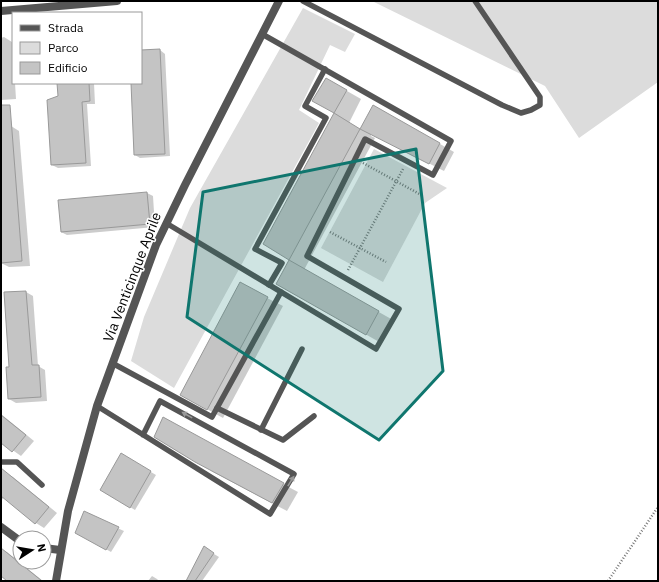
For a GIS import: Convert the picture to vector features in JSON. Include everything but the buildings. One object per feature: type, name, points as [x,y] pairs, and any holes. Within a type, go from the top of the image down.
[{"type":"street","points":[[1,11],[117,1]]},
{"type":"street","name":"Via Venticinque Aprile","points":[[56,581],[63,530],[97,406],[156,245],[279,1]]},
{"type":"street","points":[[1,527],[12,535]]},
{"type":"street","points":[[52,549],[60,550]]},
{"type":"lane","points":[[303,1],[502,105],[521,113],[540,105],[540,97],[475,1]]},
{"type":"lane","points":[[166,224],[376,349],[399,309],[307,256],[365,139],[433,175],[451,141],[262,34]]},
{"type":"lane","points":[[270,285],[282,263],[255,249],[326,118],[305,106],[325,69]]},
{"type":"lane","points":[[112,363],[212,417],[281,292]]},
{"type":"lane","points":[[261,430],[302,349]]},
{"type":"lane","points":[[97,406],[143,435],[270,514],[294,474],[160,401],[143,435]]},
{"type":"lane","points":[[217,408],[283,440],[314,416]]},
{"type":"lane","points":[[1,462],[16,462],[42,485]]},
{"type":"path","points":[[355,159],[423,196]]},
{"type":"path","points":[[344,277],[407,161]]},
{"type":"path","points":[[321,227],[386,262]]},
{"type":"path","points":[[608,581],[658,507]]},
{"type":"highlighted area","points":[[416,149],[443,371],[379,440],[187,317],[203,192]]},
{"type":"green space","points":[[372,1],[658,1],[658,82],[579,138],[545,86]]},
{"type":"green space","points":[[303,8],[355,34],[345,52],[330,45],[299,110],[319,123],[174,388],[131,361],[144,317],[190,208]]},
{"type":"green space","points":[[374,149],[447,188],[425,203],[383,282],[321,248]]}]
